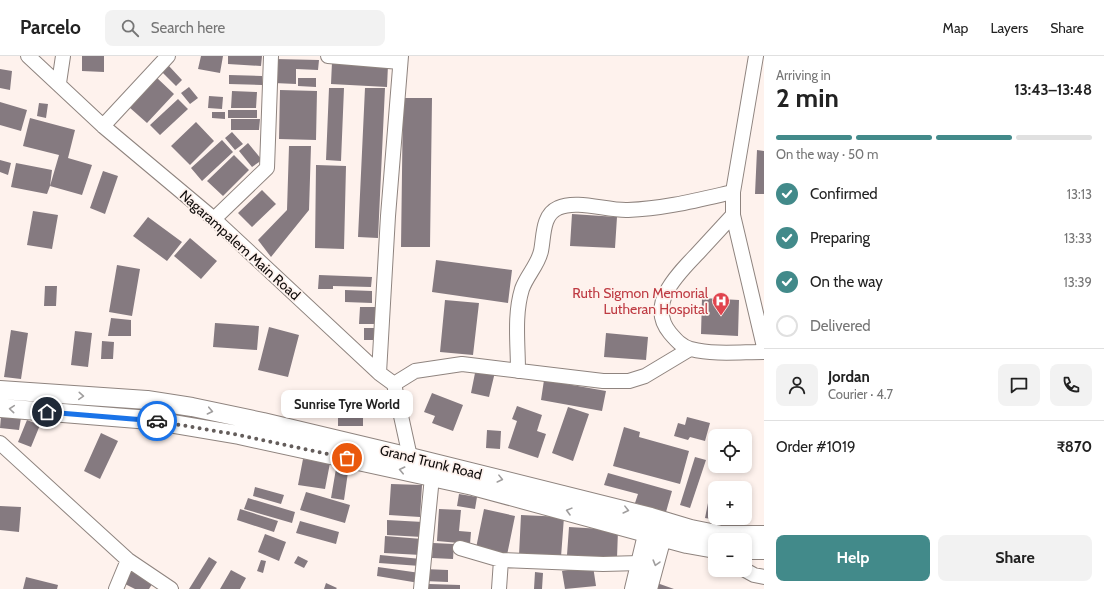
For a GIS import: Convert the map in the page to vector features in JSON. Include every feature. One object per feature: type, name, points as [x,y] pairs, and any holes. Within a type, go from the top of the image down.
[{"type":"main road","name":"Grand Trunk Road","points":[[0,390],[147,400],[192,407],[410,457],[657,527],[687,544],[708,548]]},
{"type":"main road","name":"Grand Trunk Road","points":[[0,408],[106,415],[189,426],[432,477],[657,527],[690,529],[721,535],[764,535]]},
{"type":"main road","points":[[634,589],[640,563],[657,527]]},
{"type":"main road","points":[[648,589],[657,527]]},
{"type":"main road","points":[[752,550],[764,550]]},
{"type":"street","name":"Nagarampalem Main Road","points":[[28,56],[59,83],[103,126],[214,219],[379,373],[394,384]]},
{"type":"street","points":[[59,83],[63,56]]},
{"type":"street","points":[[103,126],[168,56]]},
{"type":"street","points":[[214,219],[267,168],[270,56]]},
{"type":"street","points":[[328,56],[401,59],[379,373]]},
{"type":"street","points":[[756,56],[733,192],[733,215],[764,347]]},
{"type":"street","points":[[518,371],[518,305],[523,287],[538,262],[543,231],[547,218],[557,208],[571,205],[627,210],[646,209],[672,206],[733,192]]},
{"type":"street","points":[[733,215],[674,279],[666,292],[661,310],[664,326],[678,343],[690,349],[710,352],[764,352]]},
{"type":"street","points":[[410,457],[394,384],[415,371],[440,366],[462,364],[603,381],[628,381],[645,376],[690,349]]},
{"type":"street","points":[[0,444],[128,560],[171,589]]},
{"type":"street","points":[[421,589],[432,477]]},
{"type":"street","points":[[460,548],[501,560],[603,564],[640,563]]},
{"type":"street","points":[[116,589],[128,560]]},
{"type":"street","points":[[499,589],[501,560]]},
{"type":"street","points":[[752,574],[764,577]]},
{"type":"building","points":[[82,56],[104,56],[104,72],[82,71]]},
{"type":"building","points":[[201,56],[223,56],[220,73],[198,69]]},
{"type":"building","points":[[228,56],[262,56],[261,66],[228,64]]},
{"type":"building","points":[[275,59],[319,60],[318,70],[296,69],[296,84],[274,83]]},
{"type":"building","points":[[332,62],[388,65],[387,87],[331,84]]},
{"type":"building","points":[[169,66],[182,80],[176,86],[162,72]]},
{"type":"building","points":[[0,69],[12,71],[10,90],[0,88]]},
{"type":"building","points":[[229,75],[262,76],[262,85],[229,84]]},
{"type":"building","points":[[156,77],[174,94],[147,123],[129,107]]},
{"type":"building","points":[[298,78],[316,78],[316,87],[298,86]]},
{"type":"building","points":[[189,87],[198,98],[190,104],[181,93]]},
{"type":"building","points":[[329,88],[344,88],[341,161],[326,160]]},
{"type":"building","points":[[365,88],[385,88],[378,238],[358,237]]},
{"type":"building","points":[[280,90],[317,91],[316,140],[279,139]]},
{"type":"building","points":[[232,91],[257,92],[256,108],[231,108]]},
{"type":"building","points":[[209,96],[223,97],[222,109],[208,108]]},
{"type":"building","points":[[403,98],[432,98],[430,247],[401,247]]},
{"type":"building","points":[[178,99],[188,109],[160,135],[150,125]]},
{"type":"building","points":[[0,102],[27,110],[21,131],[0,125]]},
{"type":"building","points":[[39,103],[48,104],[46,118],[37,116]]},
{"type":"building","points":[[228,110],[257,110],[257,118],[228,118]]},
{"type":"building","points":[[212,112],[225,112],[225,119],[212,118]]},
{"type":"building","points":[[30,118],[75,130],[68,158],[92,165],[82,195],[50,186],[59,155],[23,146]]},
{"type":"building","points":[[231,119],[260,119],[259,130],[231,130]]},
{"type":"building","points":[[196,122],[214,141],[190,165],[171,146]]},
{"type":"building","points":[[232,132],[243,144],[235,150],[225,138]]},
{"type":"building","points":[[222,140],[233,152],[202,181],[191,168]]},
{"type":"building","points":[[248,143],[262,160],[252,167],[239,151]]},
{"type":"building","points":[[289,146],[311,146],[309,210],[271,257],[258,240],[287,210]]},
{"type":"building","points":[[757,150],[764,151],[764,194],[755,194]]},
{"type":"building","points":[[234,155],[249,170],[223,196],[207,181]]},
{"type":"building","points":[[0,160],[11,163],[8,175],[0,172]]},
{"type":"building","points":[[16,163],[52,170],[50,186],[47,194],[11,187]]},
{"type":"building","points":[[316,165],[346,166],[344,249],[315,248]]},
{"type":"building","points":[[103,171],[118,176],[105,214],[90,208]]},
{"type":"building","points":[[262,190],[276,204],[252,227],[238,213]]},
{"type":"building","points":[[33,211],[58,215],[52,249],[27,245]]},
{"type":"building","points":[[572,214],[617,217],[615,248],[570,246]]},
{"type":"building","points":[[148,217],[182,242],[167,261],[133,236]]},
{"type":"building","points":[[190,238],[217,261],[201,279],[174,256]]},
{"type":"building","points":[[436,260],[512,270],[508,303],[432,292]]},
{"type":"building","points":[[117,265],[140,269],[132,316],[109,312]]},
{"type":"building","points":[[319,275],[372,277],[371,287],[333,286],[333,289],[318,289]]},
{"type":"building","points":[[45,286],[57,286],[56,306],[44,306]]},
{"type":"building","points":[[345,290],[372,291],[372,303],[345,302]]},
{"type":"building","points":[[702,298],[739,300],[738,336],[701,334]]},
{"type":"building","points":[[445,300],[479,303],[473,355],[440,352]]},
{"type":"building","points":[[360,307],[378,307],[378,324],[359,324]]},
{"type":"building","points":[[111,318],[131,320],[131,336],[108,336]]},
{"type":"building","points":[[215,323],[259,326],[257,350],[213,347]]},
{"type":"building","points":[[269,327],[299,335],[288,377],[258,370]]},
{"type":"building","points":[[364,328],[375,328],[375,340],[364,340]]},
{"type":"building","points":[[11,330],[28,333],[21,379],[4,377]]},
{"type":"building","points":[[75,331],[92,333],[88,367],[71,365]]},
{"type":"building","points":[[606,333],[648,337],[646,360],[604,357]]},
{"type":"building","points":[[102,341],[114,342],[113,359],[101,359]]},
{"type":"building","points":[[476,368],[495,372],[489,397],[471,393]]},
{"type":"building","points":[[544,380],[606,391],[602,411],[541,400]]},
{"type":"building","points":[[338,393],[363,393],[363,426],[338,426]]},
{"type":"building","points":[[432,393],[463,405],[453,431],[432,423],[435,416],[424,412]]},
{"type":"building","points":[[517,406],[542,415],[537,431],[546,434],[538,458],[508,448],[517,421],[512,419]]},
{"type":"building","points":[[568,407],[589,414],[573,461],[552,453]]},
{"type":"building","points":[[1,416],[21,418],[19,430],[0,428]]},
{"type":"building","points":[[687,417],[710,423],[705,441],[690,437],[688,440],[674,436],[678,423],[685,425]]},
{"type":"building","points":[[27,420],[40,425],[31,447],[18,442]]},
{"type":"building","points":[[624,427],[640,432],[639,437],[689,451],[680,484],[613,466]]},
{"type":"building","points":[[487,430],[501,431],[500,449],[486,448]]},
{"type":"building","points":[[101,433],[118,441],[100,479],[84,471]]},
{"type":"building","points":[[695,457],[706,460],[690,508],[680,505]]},
{"type":"building","points":[[303,459],[330,463],[325,489],[298,485]]},
{"type":"building","points":[[337,463],[349,465],[344,500],[331,498]]},
{"type":"building","points":[[608,473],[672,491],[666,512],[635,503],[638,494],[604,485]]},
{"type":"building","points":[[391,484],[422,485],[420,517],[389,515]]},
{"type":"building","points":[[255,487],[284,495],[281,504],[253,496]]},
{"type":"building","points":[[306,492],[350,505],[345,523],[300,510]]},
{"type":"building","points":[[459,494],[477,497],[475,509],[457,506]]},
{"type":"building","points":[[248,498],[295,512],[292,523],[244,509]]},
{"type":"building","points":[[708,503],[708,518],[705,518]]},
{"type":"building","points":[[0,506],[21,507],[19,532],[0,530]]},
{"type":"building","points":[[240,509],[278,521],[274,532],[237,520]]},
{"type":"building","points":[[439,509],[461,510],[459,531],[471,532],[470,544],[437,541]]},
{"type":"building","points":[[484,509],[515,516],[507,555],[476,548]]},
{"type":"building","points":[[521,515],[564,517],[561,557],[519,555]]},
{"type":"building","points":[[387,520],[423,522],[422,537],[387,535]]},
{"type":"building","points":[[300,521],[339,532],[336,544],[296,533]]},
{"type":"building","points":[[569,527],[618,530],[617,558],[567,555]]},
{"type":"building","points":[[265,534],[286,542],[279,561],[258,552]]},
{"type":"building","points":[[385,536],[422,539],[421,555],[384,553]]},
{"type":"building","points":[[433,543],[454,544],[453,559],[432,558]]},
{"type":"building","points":[[380,555],[421,559],[420,566],[379,563]]},
{"type":"building","points":[[298,556],[308,561],[304,568],[294,563]]},
{"type":"building","points":[[209,557],[217,562],[200,589],[189,589]]},
{"type":"building","points":[[261,560],[266,561],[263,573],[257,571]]},
{"type":"building","points":[[593,566],[596,586],[565,589],[562,571]]},
{"type":"building","points":[[378,567],[420,573],[419,583],[377,576]]},
{"type":"building","points":[[424,569],[448,570],[448,582],[424,581]]},
{"type":"building","points":[[132,570],[154,581],[149,589],[135,589],[125,584]]},
{"type":"building","points":[[231,570],[246,578],[240,589],[220,589]]},
{"type":"building","points":[[535,572],[543,573],[542,589],[534,589]]},
{"type":"building","points":[[26,577],[58,585],[57,589],[23,589]]},
{"type":"building","points":[[326,583],[337,588],[324,589]]},
{"type":"building","points":[[657,583],[674,589],[655,589]]},
{"type":"building","points":[[429,584],[460,585],[460,589],[429,589]]},
{"type":"way so far","points":[[157,421],[239,435],[347,458]]},
{"type":"place","name":"Ruth Sigmon Memorial Lutheran Hospital","points":[[721,316]]},
{"type":"place","name":"Sunrise Tyre World","points":[[347,458]]},
{"type":"route","points":[[47,412],[106,415],[157,421]]}]
